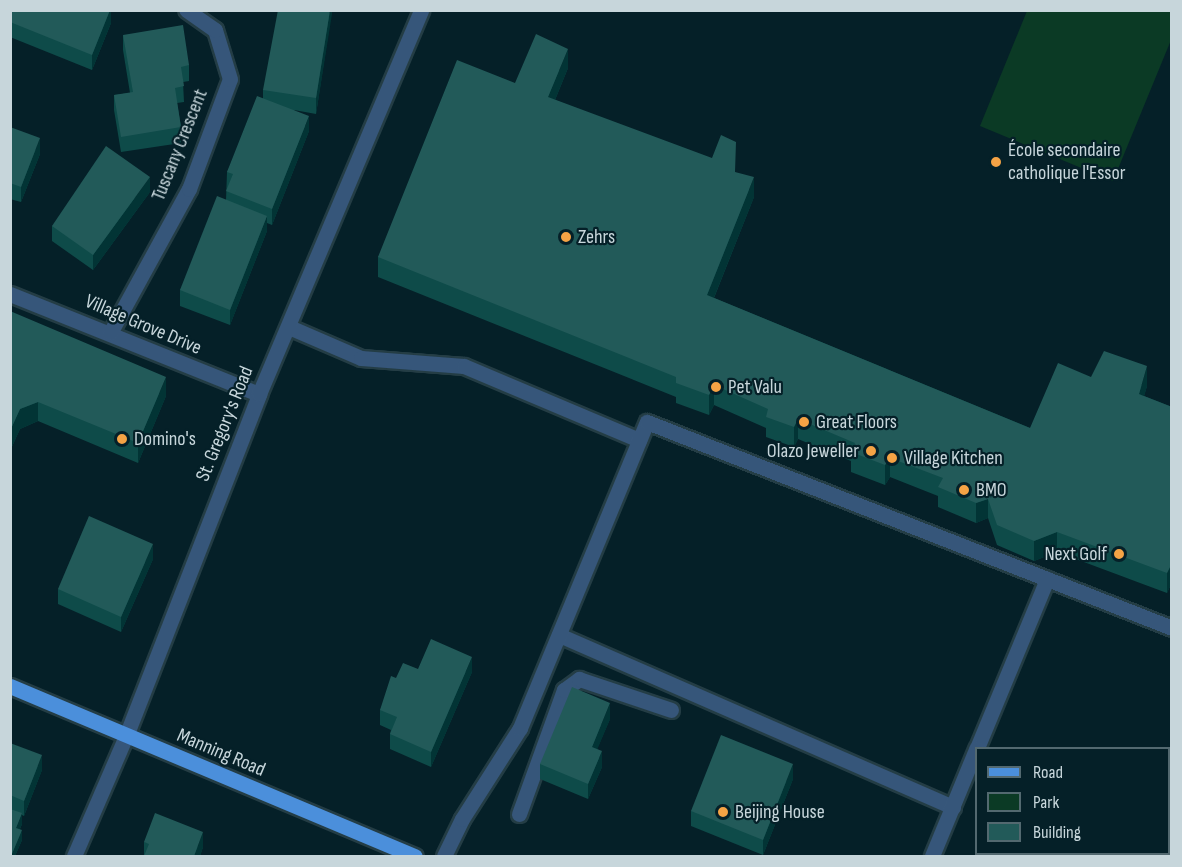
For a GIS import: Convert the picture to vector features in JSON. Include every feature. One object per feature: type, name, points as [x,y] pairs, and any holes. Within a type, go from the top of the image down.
[{"type":"main road","name":"Manning Road","points":[[10,686],[416,856]]},
{"type":"street","name":"Tuscany Crescent","points":[[110,333],[189,189],[230,79],[216,30],[186,10]]},
{"type":"street","name":"St. Gregory's Road","points":[[74,856],[126,736],[259,394],[421,10]]},
{"type":"street","name":"Village Grove Drive","points":[[10,294],[259,394]]},
{"type":"street","points":[[289,327],[361,358],[464,366],[639,440]]},
{"type":"street","points":[[444,856],[462,819],[520,728],[647,422],[1172,628]]},
{"type":"street","points":[[978,747],[1047,579]]},
{"type":"street","points":[[559,635],[953,807]]},
{"type":"street","points":[[519,814],[564,690],[579,679],[671,710]]},
{"type":"street","points":[[932,856],[975,754]]},
{"type":"green space","points":[[1027,11],[1171,11],[1171,40],[1113,181],[980,126]]},
{"type":"building","points":[[10,10],[110,10],[92,55],[10,22]]},
{"type":"building","points":[[278,10],[330,10],[316,98],[263,90]]},
{"type":"building","points":[[183,25],[189,65],[181,67],[184,86],[175,88],[181,127],[121,137],[114,95],[133,92],[123,35]]},
{"type":"building","points":[[536,34],[568,49],[548,97],[712,158],[721,135],[736,142],[735,172],[754,177],[707,295],[1030,428],[1058,363],[1091,377],[1104,351],[1147,366],[1139,394],[1172,407],[1172,563],[1167,573],[1057,532],[1034,541],[997,525],[988,499],[976,503],[938,487],[943,478],[890,458],[885,465],[851,452],[855,443],[798,419],[794,427],[766,417],[768,409],[714,385],[709,395],[676,383],[676,377],[378,257],[457,60],[515,83]]},
{"type":"building","points":[[257,96],[309,116],[272,209],[226,191],[233,174],[227,172]]},
{"type":"building","points":[[10,127],[40,138],[21,187],[10,183]]},
{"type":"building","points":[[106,146],[150,177],[93,255],[52,226]]},
{"type":"building","points":[[217,196],[267,216],[230,310],[180,290]]},
{"type":"building","points":[[10,311],[166,377],[138,443],[38,402],[20,409],[10,431]]},
{"type":"building","points":[[89,516],[153,544],[121,617],[58,589]]},
{"type":"building","points":[[431,639],[472,657],[431,752],[390,734],[397,717],[380,710],[391,676],[396,678],[403,663],[418,669]]},
{"type":"building","points":[[572,687],[610,703],[592,747],[602,751],[588,784],[540,764]]},
{"type":"building","points":[[721,735],[793,764],[763,840],[691,811]]},
{"type":"building","points":[[10,743],[42,755],[24,801],[10,795]]},
{"type":"building","points":[[10,809],[22,813],[16,828],[22,830],[11,856]]},
{"type":"building","points":[[155,813],[203,832],[194,856],[144,856],[149,844],[144,842]]},
{"type":"place","name":"École secondaire catholique l'Essor","points":[[996,162]]},
{"type":"place","name":"Zehrs","points":[[566,237]]},
{"type":"place","name":"Pet Valu","points":[[716,387]]},
{"type":"place","name":"Great Floors","points":[[804,422]]},
{"type":"place","name":"Domino's","points":[[122,439]]},
{"type":"place","name":"Olazo Jeweller","points":[[871,451]]},
{"type":"place","name":"Village Kitchen","points":[[892,458]]},
{"type":"place","name":"BMO","points":[[964,490]]},
{"type":"place","name":"Next Golf","points":[[1119,554]]},
{"type":"place","name":"Beijing House","points":[[723,812]]}]
